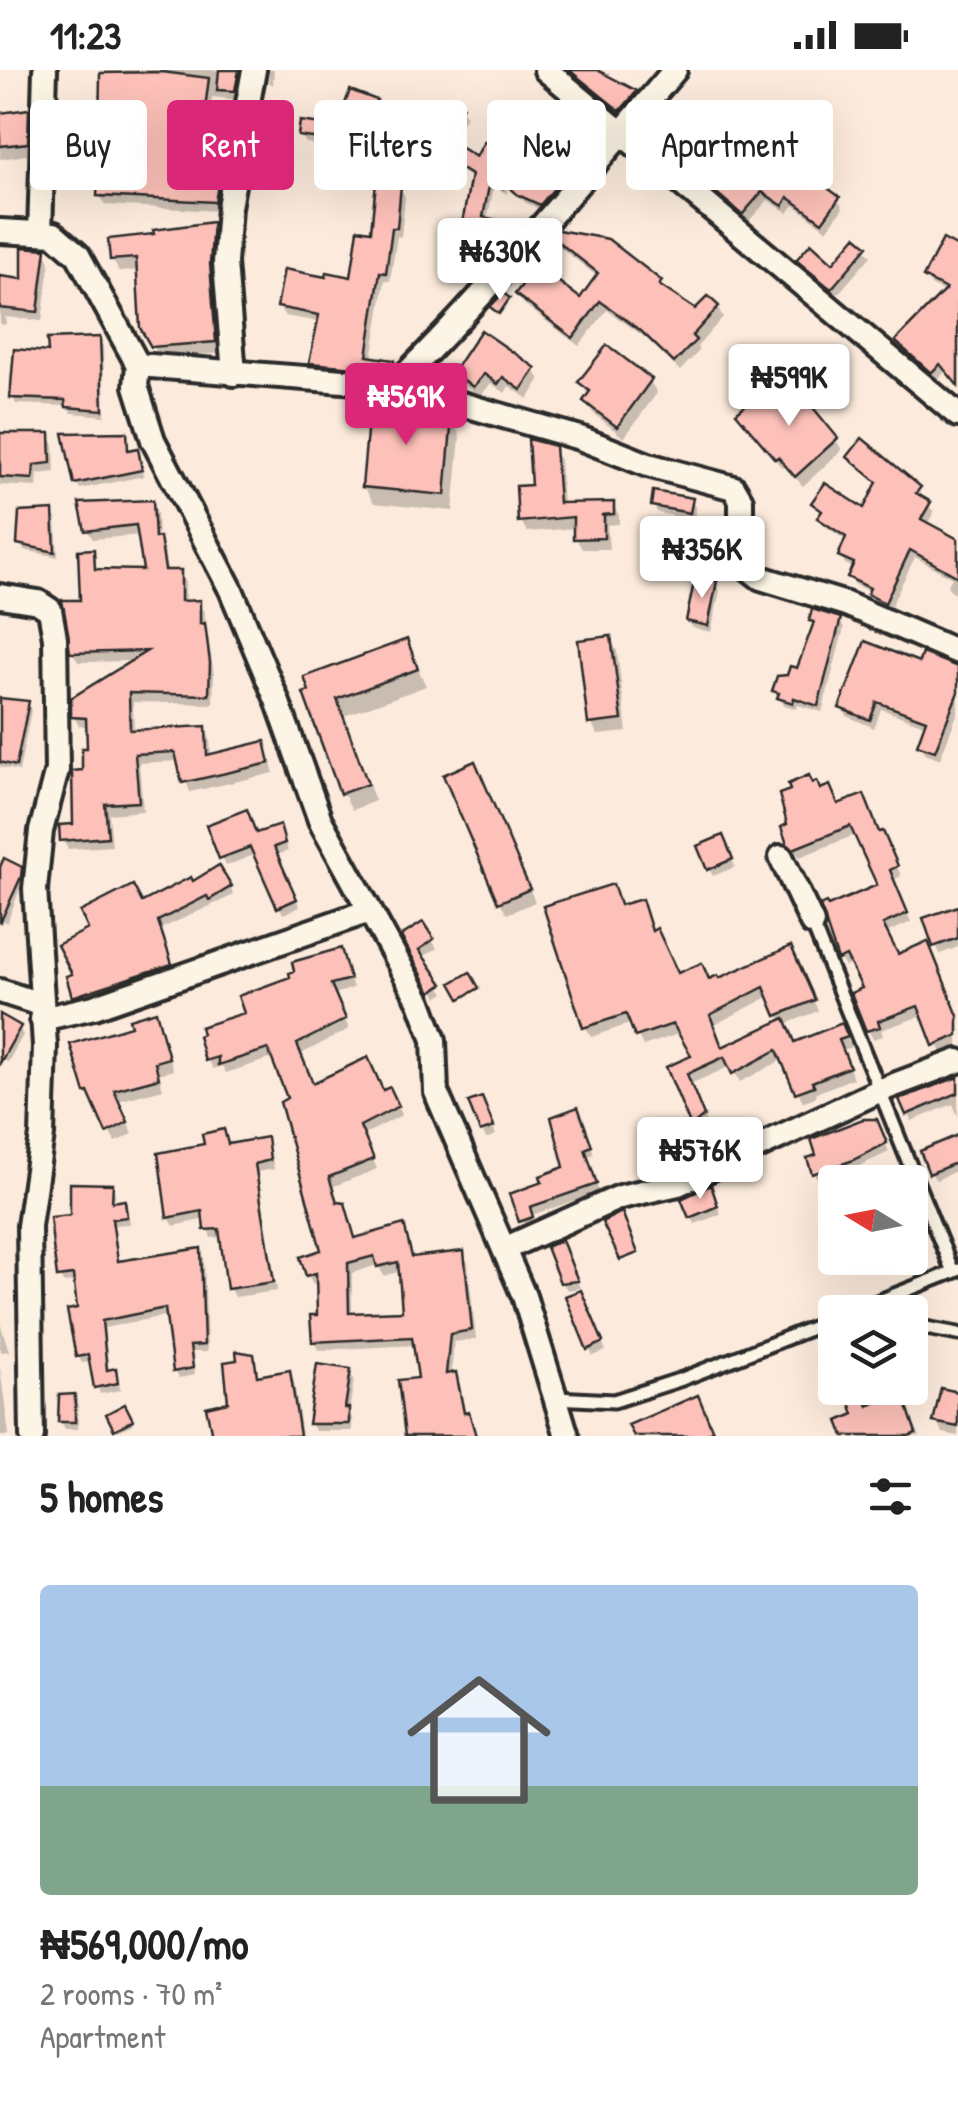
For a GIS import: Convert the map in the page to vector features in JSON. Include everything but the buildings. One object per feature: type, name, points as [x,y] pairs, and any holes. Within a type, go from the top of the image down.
[{"type":"street","points":[[40,233],[45,70]]},
{"type":"street","points":[[234,374],[225,263],[230,207],[254,70]]},
{"type":"street","points":[[546,70],[958,415]]},
{"type":"street","points":[[395,385],[446,336],[675,70]]},
{"type":"street","points":[[0,231],[54,234],[78,255],[138,365],[136,386],[153,440],[231,590],[277,700],[320,820],[420,1002],[434,1040],[436,1092],[524,1296],[567,1436]]},
{"type":"street","points":[[138,365],[395,385],[580,438],[648,465],[734,488],[741,500],[740,550],[747,567],[761,578],[846,604],[958,652]]},
{"type":"street","points":[[0,596],[38,602],[50,610],[55,638],[57,770],[41,831],[35,889],[45,1046],[42,1135],[29,1226],[32,1436]]},
{"type":"street","points":[[781,857],[812,923]]},
{"type":"street","points":[[0,991],[41,1011],[94,1007],[369,911]]},
{"type":"street","points":[[504,1249],[620,1198],[678,1184],[882,1090],[958,1061]]},
{"type":"lane","points":[[812,923],[956,1271],[894,1295]]},
{"type":"lane","points":[[556,1398],[614,1401],[818,1326]]},
{"type":"lane","points":[[928,1328],[958,1334]]}]
